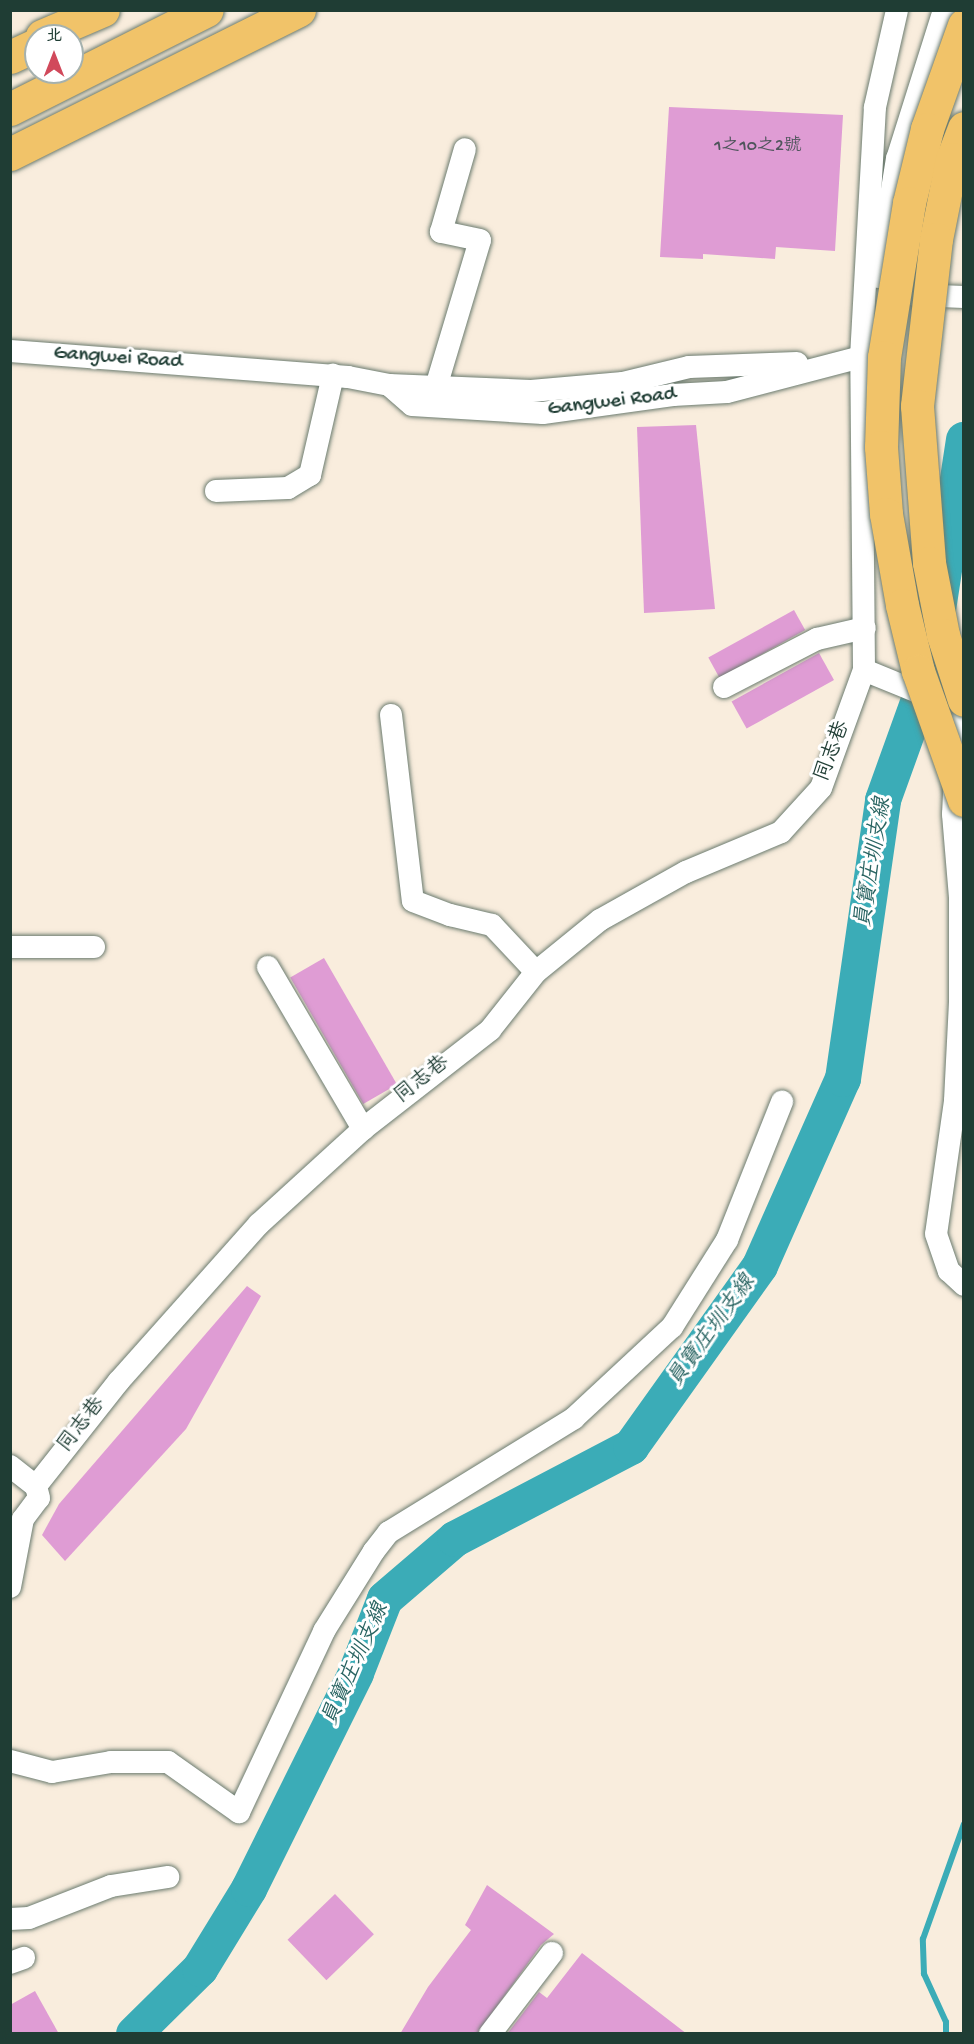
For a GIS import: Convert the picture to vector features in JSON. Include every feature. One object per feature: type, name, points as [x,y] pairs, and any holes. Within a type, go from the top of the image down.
[{"type":"highway","points":[[70,24],[103,10]]},
{"type":"highway","points":[[80,24],[109,10]]},
{"type":"highway","points":[[10,109],[207,10]]},
{"type":"highway","points":[[10,154],[299,10]]},
{"type":"highway","points":[[963,26],[927,129],[909,203],[884,357],[881,447],[886,514],[902,606],[918,671],[963,800]]},
{"type":"highway","points":[[10,49],[24,43]]},
{"type":"highway","points":[[10,57],[24,51]]},
{"type":"highway","points":[[961,707],[943,635],[929,563],[917,406],[936,239],[952,159],[963,128]]},
{"type":"street","points":[[861,357],[875,108],[897,10]]},
{"type":"street","points":[[861,357],[894,198],[897,159],[944,10]]},
{"type":"street","points":[[436,387],[480,240],[441,232],[465,149]]},
{"type":"street","points":[[894,198],[926,199],[938,195],[963,175]]},
{"type":"street","points":[[874,294],[955,296]]},
{"type":"street","name":"Gangwei Road","points":[[10,351],[333,375],[389,385],[412,405],[543,413],[673,395],[727,392],[861,357]]},
{"type":"street","points":[[389,385],[531,391],[623,383],[689,367],[861,357]]},
{"type":"street","name":"同志巷","points":[[10,1587],[23,1519],[39,1498],[36,1486],[118,1381],[259,1224],[363,1129],[490,1030],[536,972],[600,920],[686,872],[781,832],[821,788],[864,670],[861,357]]},
{"type":"street","points":[[216,491],[288,488],[310,475],[333,375]]},
{"type":"street","points":[[724,687],[817,639],[865,628]]},
{"type":"street","points":[[864,670],[961,707],[953,814],[960,897],[960,1002],[955,1101],[936,1234],[949,1271],[963,1285]]},
{"type":"street","points":[[391,715],[413,901],[450,915],[492,925],[536,972]]},
{"type":"street","points":[[10,947],[94,948]]},
{"type":"street","points":[[268,967],[363,1129]]},
{"type":"street","points":[[10,1761],[52,1772],[111,1762],[168,1762],[239,1812],[324,1630],[388,1532],[574,1418],[672,1327],[727,1240],[782,1102]]},
{"type":"street","points":[[10,1466],[36,1486]]},
{"type":"street","points":[[10,1919],[29,1918],[111,1886],[168,1877]]},
{"type":"street","points":[[490,2034],[552,1953]]},
{"type":"building","points":[[669,107],[843,115],[835,251],[776,247],[775,259],[703,254],[703,259],[660,257]]},
{"type":"building","points":[[696,425],[715,609],[644,613],[637,427]]},
{"type":"building","points":[[794,610],[805,630],[719,678],[708,658]]},
{"type":"building","points":[[819,653],[834,680],[747,729],[732,701]]},
{"type":"building","points":[[324,958],[397,1084],[363,1104],[290,978]]},
{"type":"building","points":[[247,1286],[261,1296],[186,1429],[65,1561],[42,1535],[59,1504]]},
{"type":"building","points":[[487,1885],[554,1934],[541,1945],[477,2034],[400,2034],[428,1987],[471,1930],[465,1925]]},
{"type":"building","points":[[335,1894],[374,1934],[326,1980],[288,1940]]},
{"type":"building","points":[[582,1953],[687,2034],[507,2034],[539,1992],[547,1998]]},
{"type":"building","points":[[35,1991],[59,2034],[10,2034],[10,2005]]},
{"type":"waterway","name":"員寶庄圳支線","points":[[134,2034],[200,1969],[249,1889],[356,1673],[385,1599],[455,1539],[631,1447],[760,1266],[843,1079],[883,800],[928,675],[964,440]]},
{"type":"waterway","points":[[946,2034],[946,2022],[924,1974],[923,1939],[964,1824]]}]
